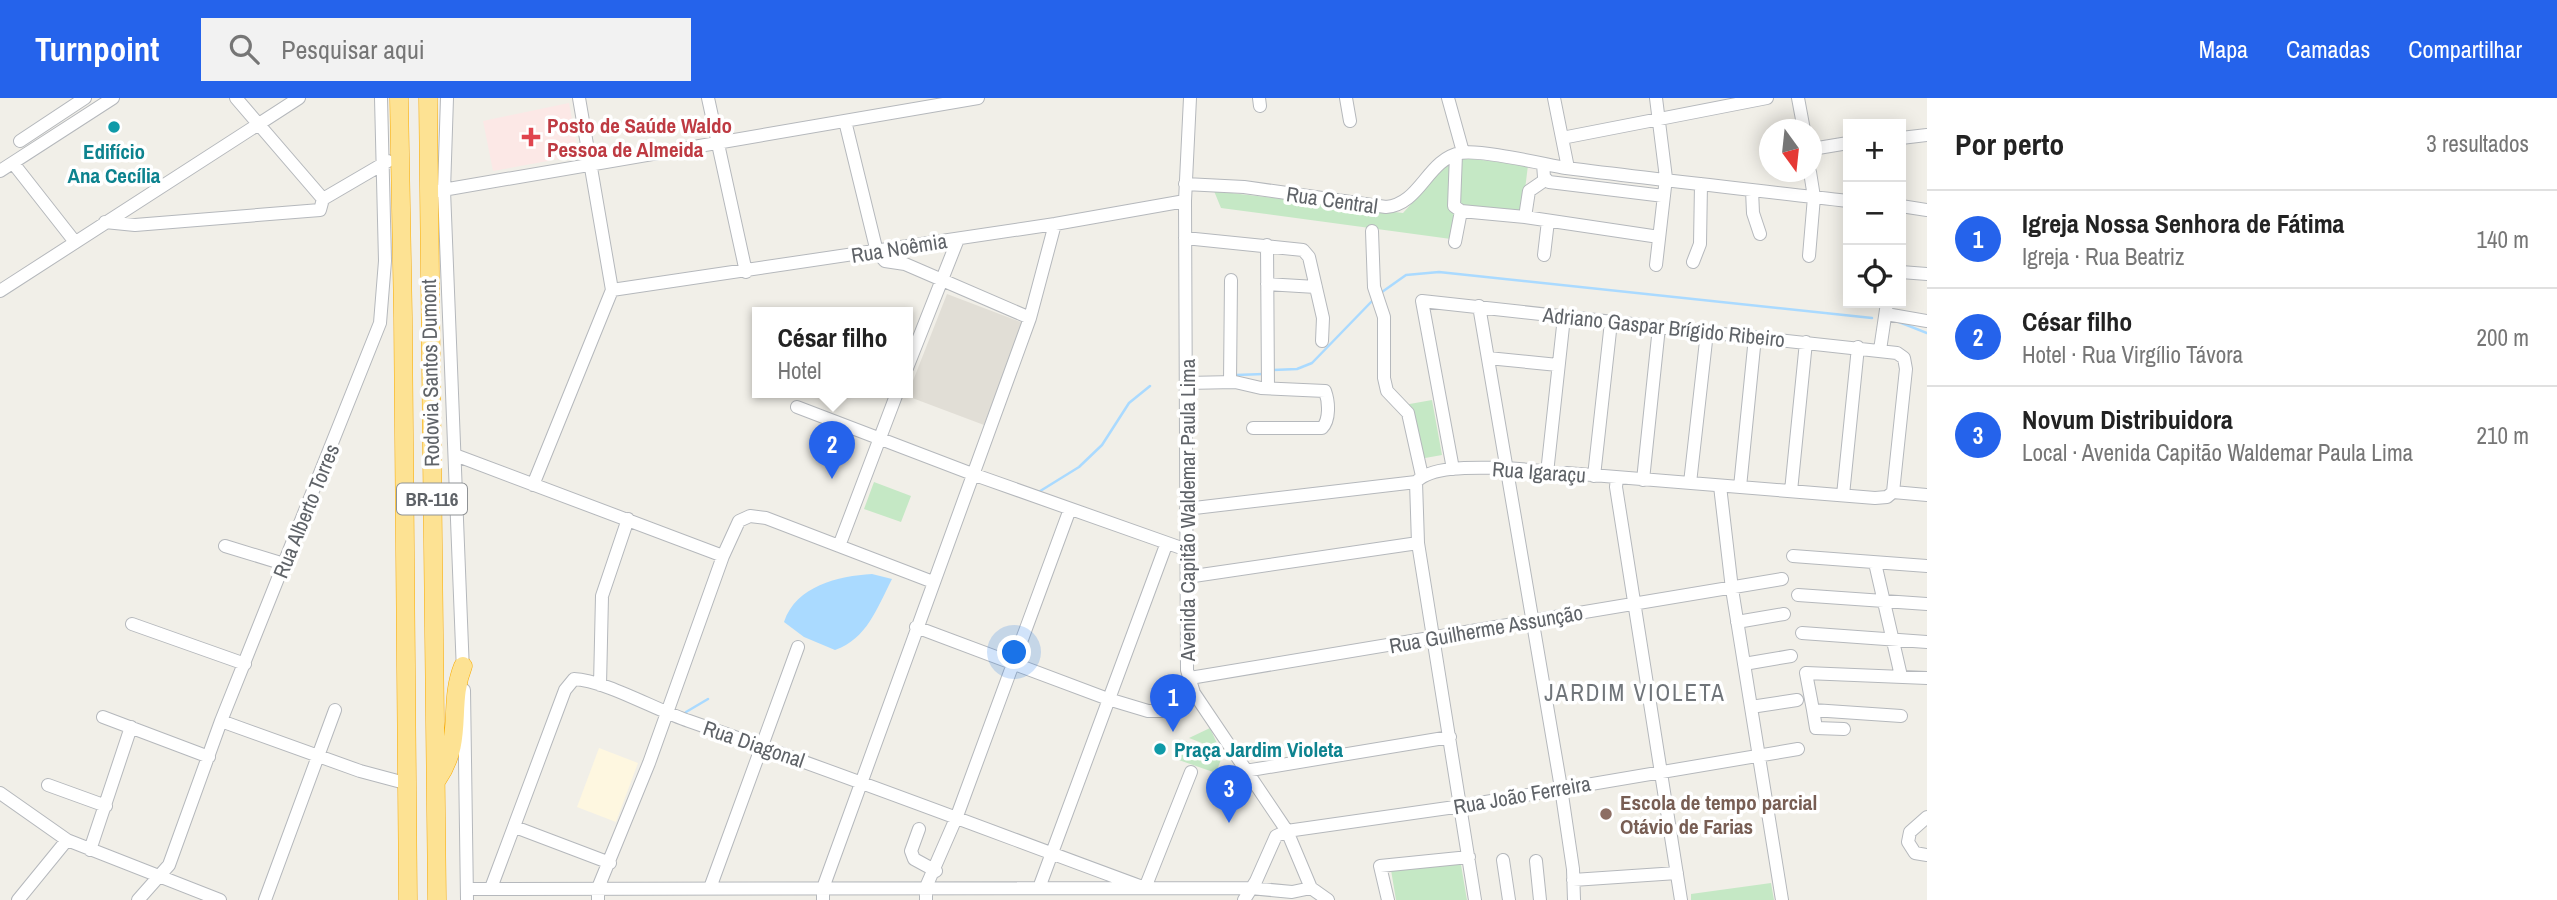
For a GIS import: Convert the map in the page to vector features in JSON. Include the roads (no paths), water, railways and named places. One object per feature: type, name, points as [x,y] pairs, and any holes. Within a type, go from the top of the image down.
[{"type":"highway","name":"Rodovia Santos Dumont","points":[[399,98],[391,160],[404,317],[405,783],[408,900]]},
{"type":"highway","name":"Rodovia Santos Dumont","points":[[428,98],[436,191],[437,900]]},
{"type":"highway","points":[[435,783],[448,760],[454,740],[456,690],[463,666]]},
{"type":"street","points":[[20,141],[85,98]]},
{"type":"street","points":[[236,98],[323,199]]},
{"type":"street","points":[[0,291],[299,98]]},
{"type":"street","name":"Rua Alberto Torres","points":[[138,900],[169,865],[221,721],[380,323],[391,160],[381,98]]},
{"type":"street","points":[[447,98],[436,191],[455,455],[463,666],[467,894],[491,888],[598,894],[926,893],[1040,888],[1146,888],[1292,896],[1311,888],[1328,900]]},
{"type":"street","points":[[533,485],[611,290],[579,98]]},
{"type":"street","points":[[708,98],[746,272]]},
{"type":"street","points":[[436,191],[974,98]]},
{"type":"street","name":"Avenida Capitão Waldemar Paula Lima","points":[[1190,98],[1185,184],[1187,664],[1194,692],[1287,831],[1311,888]]},
{"type":"street","points":[[1346,98],[1350,121]]},
{"type":"street","points":[[1448,98],[1460,153],[1452,198],[1454,206],[1461,211],[1525,217],[1659,237]]},
{"type":"street","points":[[1554,98],[1568,168]]},
{"type":"street","points":[[1656,98],[1667,178],[1656,265]]},
{"type":"street","points":[[1562,138],[1767,98]]},
{"type":"street","points":[[1798,98],[1802,119]]},
{"type":"street","points":[[0,171],[109,99]]},
{"type":"street","points":[[845,121],[877,252],[885,261],[905,264],[1030,318]]},
{"type":"street","points":[[1906,137],[1927,135]]},
{"type":"street","points":[[1822,147],[1843,144]]},
{"type":"street","points":[[1460,153],[1843,200]]},
{"type":"street","name":"Rua Central","points":[[1185,184],[1223,185],[1375,206],[1397,206],[1409,200],[1441,164],[1460,153]]},
{"type":"street","points":[[105,222],[135,225],[320,210],[323,199],[391,160]]},
{"type":"street","points":[[13,163],[75,242]]},
{"type":"street","points":[[1544,164],[1545,180]]},
{"type":"street","points":[[1545,180],[1557,184],[1664,196]]},
{"type":"street","points":[[1525,217],[1529,191],[1545,180]]},
{"type":"street","points":[[1809,256],[1814,197],[1812,182]]},
{"type":"street","points":[[1693,262],[1699,254],[1701,184]]},
{"type":"street","points":[[1752,190],[1753,213],[1760,234]]},
{"type":"street","name":"Rua Noêmia","points":[[611,290],[877,252],[1185,201]]},
{"type":"street","points":[[1906,207],[1927,210]]},
{"type":"street","points":[[1455,242],[1461,211]]},
{"type":"street","points":[[1544,255],[1548,221]]},
{"type":"street","points":[[823,894],[860,782],[975,475],[1030,318],[1055,224]]},
{"type":"street","points":[[1372,230],[1378,296],[1384,317],[1383,365],[1387,391],[1408,413],[1419,479],[1418,543],[1475,900]]},
{"type":"street","points":[[1185,238],[1294,247],[1306,252],[1323,317],[1322,341]]},
{"type":"street","points":[[913,353],[958,239]]},
{"type":"street","points":[[1268,245],[1268,388]]},
{"type":"street","points":[[1906,272],[1927,274]]},
{"type":"street","points":[[1230,382],[1231,280]]},
{"type":"street","points":[[1267,284],[1316,287]]},
{"type":"street","name":"Adriano Gaspar Brígido Ribeiro","points":[[1453,469],[1422,301],[1892,351],[1904,358],[1906,369],[1893,492]]},
{"type":"street","points":[[1479,306],[1561,788],[1574,900]]},
{"type":"street","points":[[1880,350],[1886,308],[1927,321]]},
{"type":"street","points":[[1546,473],[1564,317]]},
{"type":"street","points":[[1594,476],[1611,322]]},
{"type":"street","points":[[1643,480],[1659,327]]},
{"type":"street","points":[[1690,483],[1707,332]]},
{"type":"street","points":[[1740,488],[1755,337]]},
{"type":"street","points":[[1791,491],[1806,342]]},
{"type":"street","points":[[1843,495],[1858,347]]},
{"type":"street","points":[[1488,358],[1558,365]]},
{"type":"street","points":[[1186,383],[1230,382],[1268,388],[1323,390],[1327,398],[1325,426],[1253,428]]},
{"type":"street","points":[[839,547],[895,398]]},
{"type":"street","points":[[797,407],[975,475],[1187,550]]},
{"type":"street","points":[[455,455],[723,556]]},
{"type":"street","name":"Rua Igaraçu","points":[[1186,509],[1419,479],[1453,469],[1506,468],[1882,498],[1893,492],[1927,495]]},
{"type":"street","points":[[1617,478],[1616,487],[1681,900]]},
{"type":"street","points":[[1720,486],[1732,589],[1782,900]]},
{"type":"street","points":[[926,893],[1070,509]]},
{"type":"street","points":[[598,894],[667,714],[723,556],[736,526],[745,517],[757,516],[933,582]]},
{"type":"street","points":[[600,685],[603,596],[628,519]]},
{"type":"street","points":[[1187,577],[1418,543]]},
{"type":"street","points":[[1040,888],[1050,853],[1167,545]]},
{"type":"street","points":[[225,546],[284,564]]},
{"type":"street","points":[[1793,556],[1927,566]]},
{"type":"street","points":[[1875,563],[1901,677]]},
{"type":"street","name":"Rua Guilherme Assunção","points":[[1190,678],[1782,579]]},
{"type":"street","points":[[1798,595],[1927,604]]},
{"type":"street","points":[[1737,622],[1784,614]]},
{"type":"street","points":[[132,624],[245,664]]},
{"type":"street","points":[[916,627],[1108,699],[1158,712],[1194,692]]},
{"type":"street","points":[[1802,633],[1927,642]]},
{"type":"street","points":[[704,892],[762,747],[798,647]]},
{"type":"street","points":[[1744,664],[1791,656]]},
{"type":"street","points":[[1844,729],[1816,728],[1806,674],[1808,671],[1927,678]]},
{"type":"street","name":"Rua Diagonal","points":[[491,888],[567,686],[574,679],[600,685],[667,714],[957,816],[1146,888]]},
{"type":"street","points":[[1751,707],[1797,700]]},
{"type":"street","points":[[1174,704],[1205,708]]},
{"type":"street","points":[[265,900],[335,710]]},
{"type":"street","points":[[1813,710],[1901,716]]},
{"type":"street","points":[[103,716],[209,757]]},
{"type":"street","points":[[221,721],[405,783]]},
{"type":"street","points":[[90,850],[131,727]]},
{"type":"street","points":[[1245,771],[1450,737]]},
{"type":"street","name":"Rua João Ferreira","points":[[1287,831],[1461,806],[1798,749]]},
{"type":"street","points":[[1146,888],[1191,772]]},
{"type":"street","points":[[48,785],[106,806]]},
{"type":"street","points":[[0,793],[67,841],[220,900]]},
{"type":"street","points":[[1927,817],[1910,832],[1908,838],[1912,851],[1927,855]]},
{"type":"street","points":[[515,827],[610,863]]},
{"type":"street","points":[[919,829],[911,850],[914,859],[936,871]]},
{"type":"street","points":[[1247,894],[1276,836],[1287,831]]},
{"type":"street","points":[[18,900],[67,841]]},
{"type":"street","points":[[1373,900],[1388,900],[1380,866],[1469,857]]},
{"type":"street","points":[[1503,860],[1509,900]]},
{"type":"street","points":[[1536,861],[1540,900]]},
{"type":"street","points":[[1573,880],[1677,873]]},
{"type":"water","points":[[872,574],[892,579],[870,621],[846,645],[835,650],[804,637],[784,622],[798,600],[820,585],[846,577]]},
{"type":"waterway","points":[[1382,292],[1406,275],[1439,272],[1872,318]]},
{"type":"waterway","points":[[1273,370],[1297,369],[1312,363],[1374,299]]},
{"type":"waterway","points":[[1899,322],[1927,333]]},
{"type":"waterway","points":[[1236,375],[1264,374]]},
{"type":"waterway","points":[[1037,493],[1079,467],[1102,445],[1129,403],[1150,386]]},
{"type":"waterway","points":[[686,712],[708,699]]},
{"type":"place","name":"Edifício Ana Cecília","points":[[114,127]]},
{"type":"place","name":"Posto de Saúde Waldo Pessoa de Almeida","points":[[531,137]]},
{"type":"place","name":"César filho","points":[[832,479]]},
{"type":"place","name":"Igreja Nossa Senhora de Fátima","points":[[1173,732]]},
{"type":"place","name":"Praça Jardim Violeta","points":[[1160,749]]},
{"type":"place","name":"Escola de tempo parcial Otávio de Farias","points":[[1606,814]]},
{"type":"place","name":"Novum Distribuidora","points":[[1229,823]]},
{"type":"district","name":"JARDIM VIOLETA","points":[[1635,692]]}]
